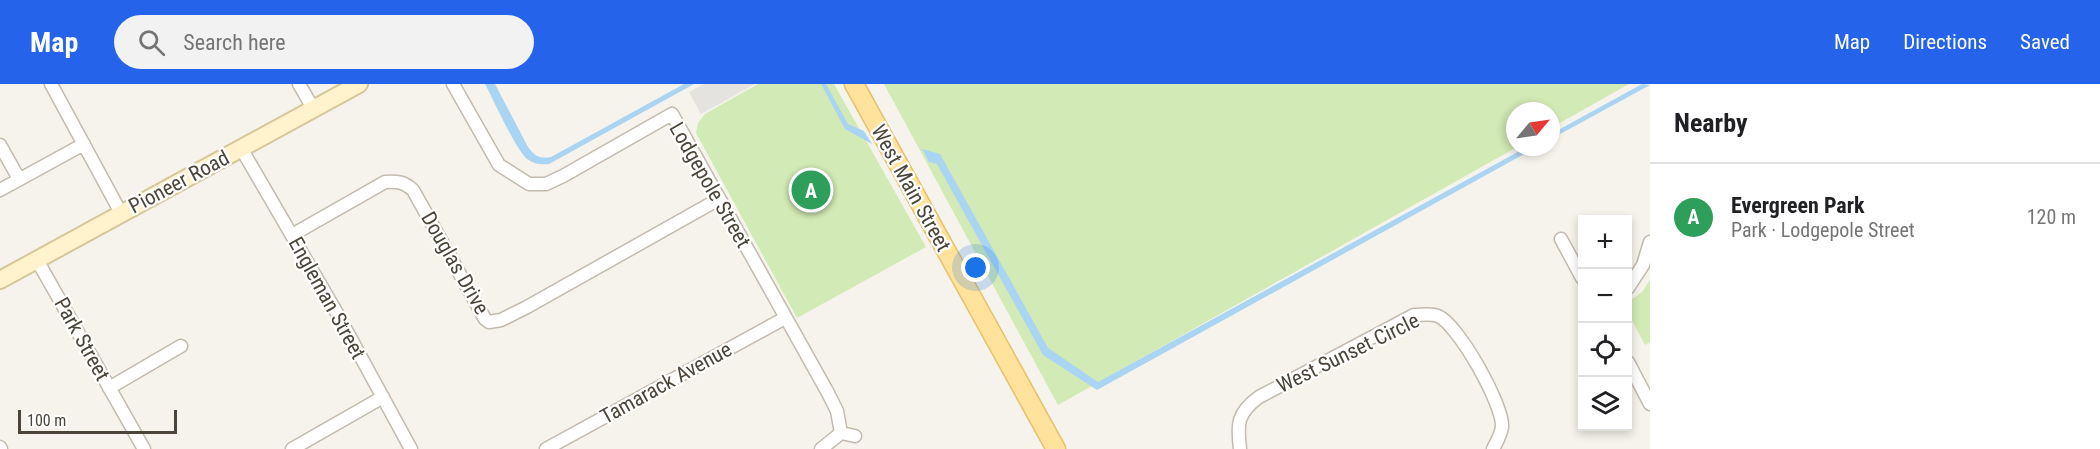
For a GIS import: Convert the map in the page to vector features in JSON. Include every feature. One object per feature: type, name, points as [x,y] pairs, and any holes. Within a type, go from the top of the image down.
[{"type":"main road","name":"West Main Street","points":[[854,84],[1056,449]]},
{"type":"street","points":[[51,84],[121,213]]},
{"type":"street","points":[[299,84],[314,110]]},
{"type":"street","name":"Pioneer Road","points":[[1,277],[37,260],[359,84]]},
{"type":"street","name":"Lodgepole Street","points":[[453,84],[499,165],[529,184],[546,184],[563,176],[672,114],[837,411],[841,432]]},
{"type":"street","points":[[0,190],[84,144]]},
{"type":"street","points":[[0,145],[19,179]]},
{"type":"street","name":"Engleman Street","points":[[242,148],[411,449]]},
{"type":"street","name":"Douglas Drive","points":[[292,235],[385,182],[397,181],[406,184],[413,190],[485,319],[489,322],[501,320],[527,307],[719,199]]},
{"type":"street","points":[[1561,239],[1578,271]]},
{"type":"street","points":[[1632,281],[1642,265],[1650,243]]},
{"type":"street","name":"Park Street","points":[[37,260],[144,449]]},
{"type":"street","name":"West Sunset Circle","points":[[1240,449],[1237,428],[1244,411],[1251,403],[1280,385],[1414,315],[1437,316],[1445,321],[1475,362],[1501,417],[1502,428],[1493,449]]},
{"type":"street","name":"Tamarack Avenue","points":[[546,449],[785,318]]},
{"type":"street","points":[[109,387],[181,346]]},
{"type":"street","points":[[1632,370],[1650,404]]},
{"type":"street","points":[[291,449],[383,397]]},
{"type":"street","points":[[821,449],[841,432],[855,436]]},
{"type":"green space","points":[[758,84],[834,84],[926,247],[797,318],[696,133],[698,123],[705,114]]},
{"type":"green space","points":[[884,84],[1629,84],[1560,123],[1560,102],[1506,102],[1506,153],[1058,405]]},
{"type":"green space","points":[[1650,280],[1650,342],[1645,345],[1632,321],[1632,299],[1642,292]]},
{"type":"shaded area","points":[[704,84],[755,84],[701,114],[689,92]]},
{"type":"water","points":[[485,84],[495,84],[528,147],[535,155],[543,158],[551,157],[684,84],[694,84],[549,164],[543,164],[530,161],[522,153]]},
{"type":"water","points":[[821,84],[826,84],[848,124],[864,131],[872,144],[845,129]]},
{"type":"water","points":[[1642,84],[1650,85],[1560,134],[1560,129]]},
{"type":"water","points":[[922,149],[940,154],[1048,348],[1098,382],[1511,156],[1521,156],[1097,390],[1043,355],[937,164],[929,162]]},
{"type":"place","name":"Evergreen Park","points":[[811,190]]}]
